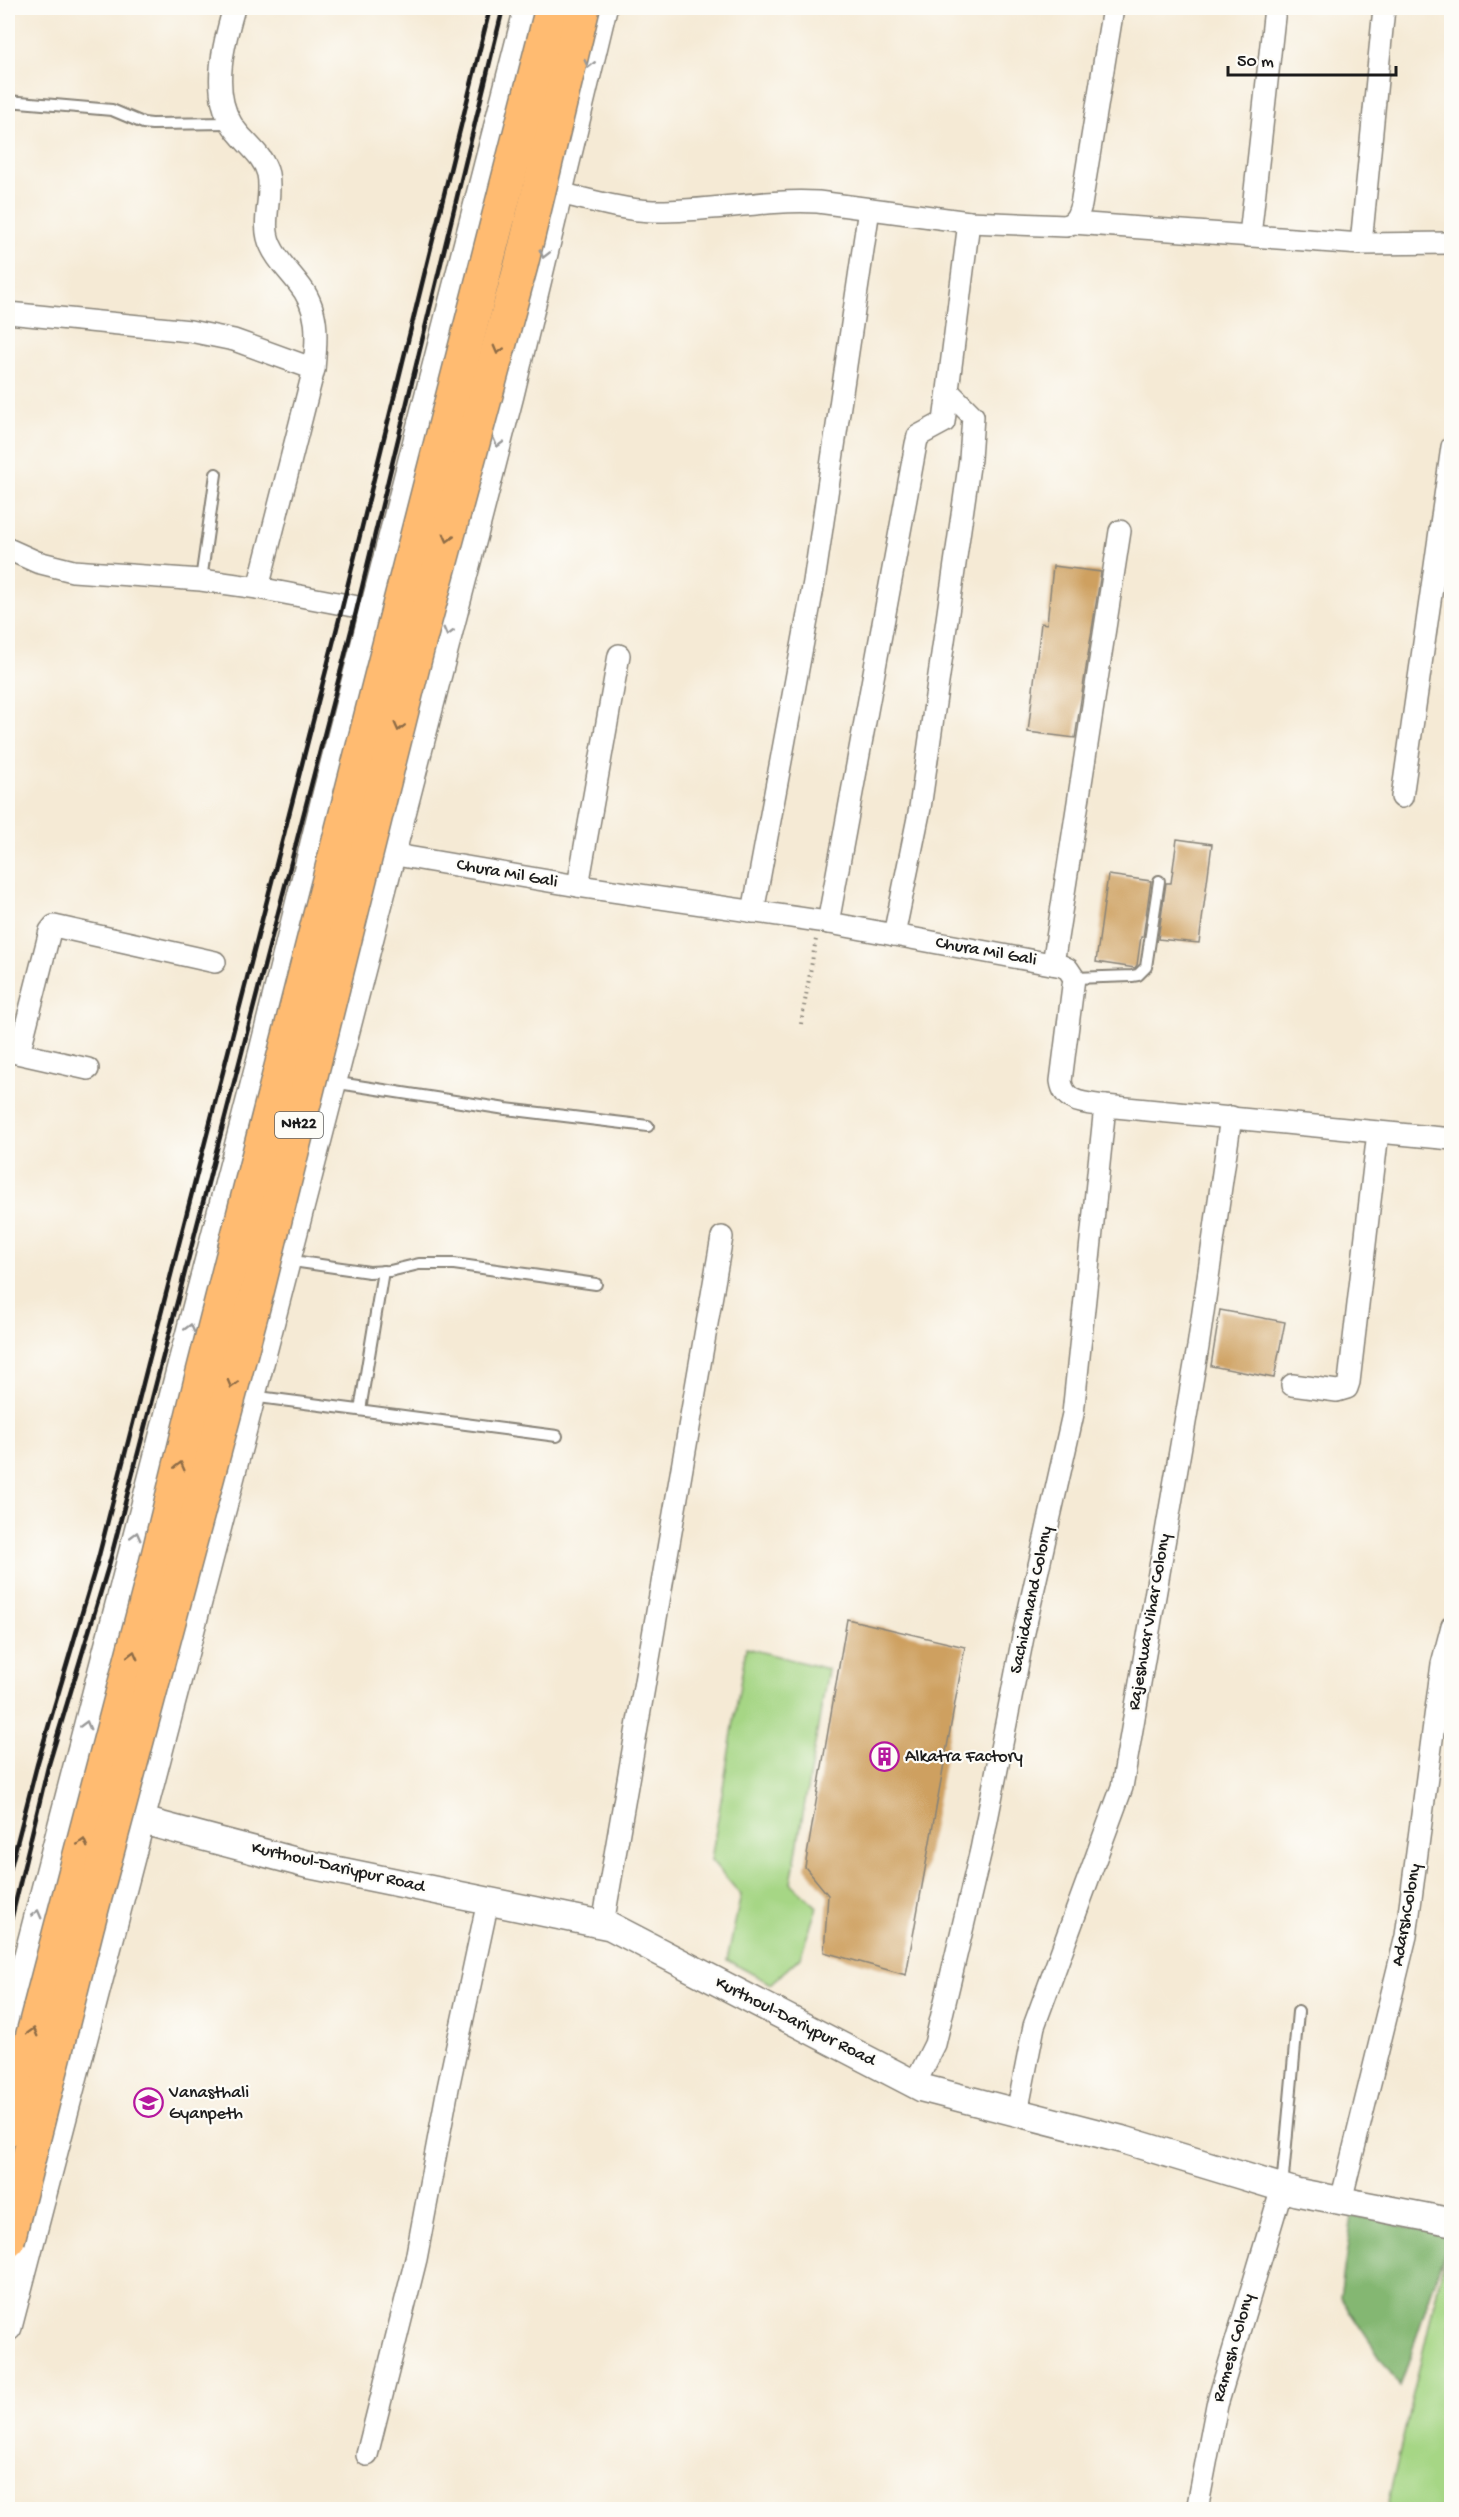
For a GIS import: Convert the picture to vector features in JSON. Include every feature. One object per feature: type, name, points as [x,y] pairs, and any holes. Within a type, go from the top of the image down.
[{"type":"highway","name":"NH22","points":[[8,2129],[152,1584],[200,1384],[552,8]]},
{"type":"highway","name":"NH22","points":[[8,2240],[90,1916],[256,1296],[417,650],[521,265],[583,8]]},
{"type":"street","points":[[234,8],[226,36],[221,84],[230,123],[259,157],[268,174],[267,230],[270,246],[304,290],[313,306],[317,339],[314,369],[258,588]]},
{"type":"street","points":[[8,2032],[27,1951],[263,1051],[528,8]]},
{"type":"street","points":[[8,2327],[531,309],[603,8]]},
{"type":"street","points":[[1072,223],[1078,217],[1081,205],[1113,8]]},
{"type":"street","points":[[1250,236],[1275,8]]},
{"type":"street","points":[[1361,244],[1384,8]]},
{"type":"street","points":[[559,193],[652,211],[723,209],[795,201],[969,222],[1054,227],[1072,223],[1361,244],[1452,243]]},
{"type":"street","points":[[753,912],[814,582],[869,209]]},
{"type":"street","points":[[823,922],[916,444],[918,436],[944,422],[969,222]]},
{"type":"street","points":[[455,290],[531,309]]},
{"type":"street","points":[[8,313],[200,333],[234,340],[314,369]]},
{"type":"street","points":[[894,935],[921,808],[970,459],[972,416],[949,392]]},
{"type":"street","points":[[1402,797],[1452,447]]},
{"type":"street","points":[[1053,964],[1120,531]]},
{"type":"street","points":[[8,549],[37,562],[73,571],[201,580],[374,609]]},
{"type":"street","points":[[578,886],[620,655]]},
{"type":"street","name":"Chura Mil Gali","points":[[390,854],[578,886],[823,922],[1053,964],[1068,969],[1074,978]]},
{"type":"street","points":[[299,903],[372,925]]},
{"type":"street","points":[[88,1069],[13,1052],[50,931],[54,926],[215,962]]},
{"type":"street","points":[[1074,978],[1062,1089],[1070,1099],[1105,1106],[1452,1138]]},
{"type":"street","name":"Sachidanand Colony","points":[[915,2084],[935,2044],[981,1850],[1024,1632],[1073,1414],[1105,1106]]},
{"type":"street","name":"Rajeshwar Vihar Colony","points":[[1017,2113],[1034,2026],[1122,1787],[1198,1347],[1231,1117]]},
{"type":"street","points":[[1292,1385],[1337,1391],[1347,1388],[1378,1132]]},
{"type":"street","points":[[603,1924],[723,1237]]},
{"type":"street","name":"AdarshColony","points":[[1341,2201],[1406,1936],[1442,1664],[1452,1626]]},
{"type":"street","name":"Kurthoul-Dariypur Road","points":[[140,1820],[306,1864],[603,1924],[915,2084],[1124,2140],[1282,2188],[1452,2222]]},
{"type":"street","points":[[367,2455],[416,2259],[488,1901]]},
{"type":"street","points":[[27,1951],[100,1970]]},
{"type":"street","name":"Ramesh Colony","points":[[1197,2510],[1217,2404],[1282,2188]]},
{"type":"lane","points":[[8,101],[112,110],[143,123],[152,124],[230,123]]},
{"type":"lane","points":[[201,580],[216,474]]},
{"type":"lane","points":[[1074,978],[1132,976],[1143,972],[1146,967],[1159,881]]},
{"type":"lane","points":[[332,1082],[506,1109],[648,1126]]},
{"type":"lane","points":[[286,1260],[351,1271],[383,1271],[419,1264],[445,1264],[596,1284]]},
{"type":"lane","points":[[360,1410],[383,1271]]},
{"type":"lane","points":[[251,1395],[557,1436]]},
{"type":"lane","points":[[1282,2188],[1298,2012]]},
{"type":"path","points":[[801,1024],[823,922]]},
{"type":"green space","points":[[746,1648],[828,1669],[791,1883],[817,1907],[800,1957],[771,1984],[727,1960],[741,1895],[711,1860]]},
{"type":"green space","points":[[1352,2216],[1450,2235],[1400,2387],[1340,2297]]},
{"type":"green space","points":[[1450,2235],[1451,2509],[1386,2510]]},
{"type":"building","points":[[1053,566],[1101,572],[1075,738],[1028,732],[1041,623],[1047,624]]},
{"type":"building","points":[[1177,839],[1212,844],[1199,943],[1158,939],[1166,883],[1171,883]]},
{"type":"building","points":[[1108,875],[1151,881],[1143,937],[1141,937],[1135,968],[1096,962]]},
{"type":"building","points":[[1220,1310],[1285,1322],[1274,1378],[1211,1366]]},
{"type":"building","name":"Alkatra Factory","points":[[847,1619],[965,1647],[906,1975],[824,1952],[828,1895],[805,1867]]},
{"type":"railway","points":[[8,1878],[37,1765],[98,1559],[342,608],[490,8]]},
{"type":"railway","points":[[8,1933],[48,1767],[110,1561],[356,612],[503,8]]},
{"type":"place","name":"Alkatra Factory","points":[[884,1757]]},
{"type":"place","name":"Vanasthali Gyanpeth","points":[[148,2103]]}]
